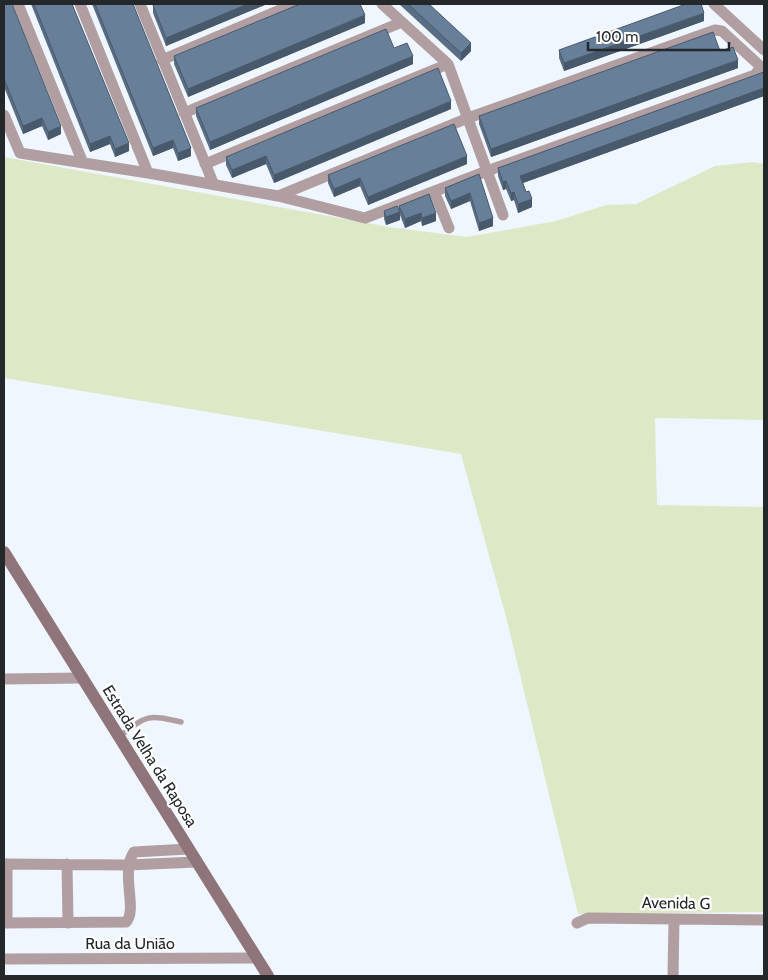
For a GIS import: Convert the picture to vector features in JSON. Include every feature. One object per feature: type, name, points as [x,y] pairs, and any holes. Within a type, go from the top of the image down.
[{"type":"street","points":[[18,4],[83,163]]},
{"type":"street","points":[[80,4],[148,173]]},
{"type":"street","points":[[153,4],[141,6],[214,185]]},
{"type":"street","points":[[162,60],[294,4]]},
{"type":"street","points":[[382,4],[448,64],[503,215]]},
{"type":"street","points":[[714,4],[764,50]]},
{"type":"street","points":[[184,112],[402,22]]},
{"type":"street","points":[[4,115],[20,153],[278,196],[365,218],[487,171],[755,75],[760,68],[722,31],[715,30],[468,118],[278,196]]},
{"type":"street","points":[[206,164],[448,64]]},
{"type":"street","points":[[434,191],[448,228]]},
{"type":"street","name":"Estrada Velha da Raposa","points":[[4,552],[268,976]]},
{"type":"street","points":[[4,679],[83,678]]},
{"type":"street","points":[[188,849],[138,851],[132,855],[128,865],[130,914],[128,920],[123,923],[6,924],[5,864],[128,865],[196,862]]},
{"type":"street","points":[[67,864],[68,923]]},
{"type":"street","name":"Avenida G","points":[[577,923],[588,918],[764,920]]},
{"type":"street","points":[[673,976],[674,920]]},
{"type":"street","name":"Rua da União","points":[[4,960],[257,958]]},
{"type":"lane","points":[[120,737],[140,720],[155,716],[181,722]]},
{"type":"green space","points":[[4,157],[389,227],[467,237],[556,221],[606,205],[636,204],[715,166],[753,162],[764,164],[764,420],[655,418],[657,505],[764,507],[764,912],[578,914],[506,617],[461,454],[4,378]]},
{"type":"building","points":[[4,4],[12,4],[61,126],[48,132],[42,118],[23,126],[4,79]]},
{"type":"building","points":[[34,4],[72,4],[129,143],[115,149],[110,136],[90,144]]},
{"type":"building","points":[[95,4],[133,4],[191,148],[178,153],[173,140],[153,148]]},
{"type":"building","points":[[248,4],[166,38],[153,5]]},
{"type":"building","points":[[300,4],[360,4],[365,15],[188,89],[174,56]]},
{"type":"building","points":[[408,4],[429,4],[471,43],[461,53]]},
{"type":"building","points":[[686,4],[701,4],[704,13],[564,63],[559,50]]},
{"type":"building","points":[[386,29],[394,48],[407,43],[413,56],[210,142],[196,108]]},
{"type":"building","points":[[713,32],[720,51],[733,47],[738,60],[491,149],[479,116]]},
{"type":"building","points":[[438,68],[451,101],[274,175],[266,156],[232,170],[226,157]]},
{"type":"building","points":[[764,72],[764,88],[520,176],[526,192],[529,191],[532,199],[518,204],[514,192],[511,193],[506,181],[503,182],[498,168]]},
{"type":"building","points":[[454,124],[467,156],[368,197],[360,178],[334,189],[328,175]]},
{"type":"building","points":[[479,174],[493,218],[479,223],[470,193],[451,201],[445,188]]},
{"type":"building","points":[[429,194],[436,213],[422,218],[421,213],[405,219],[399,206]]},
{"type":"building","points":[[397,206],[400,212],[386,217],[384,211]]}]
